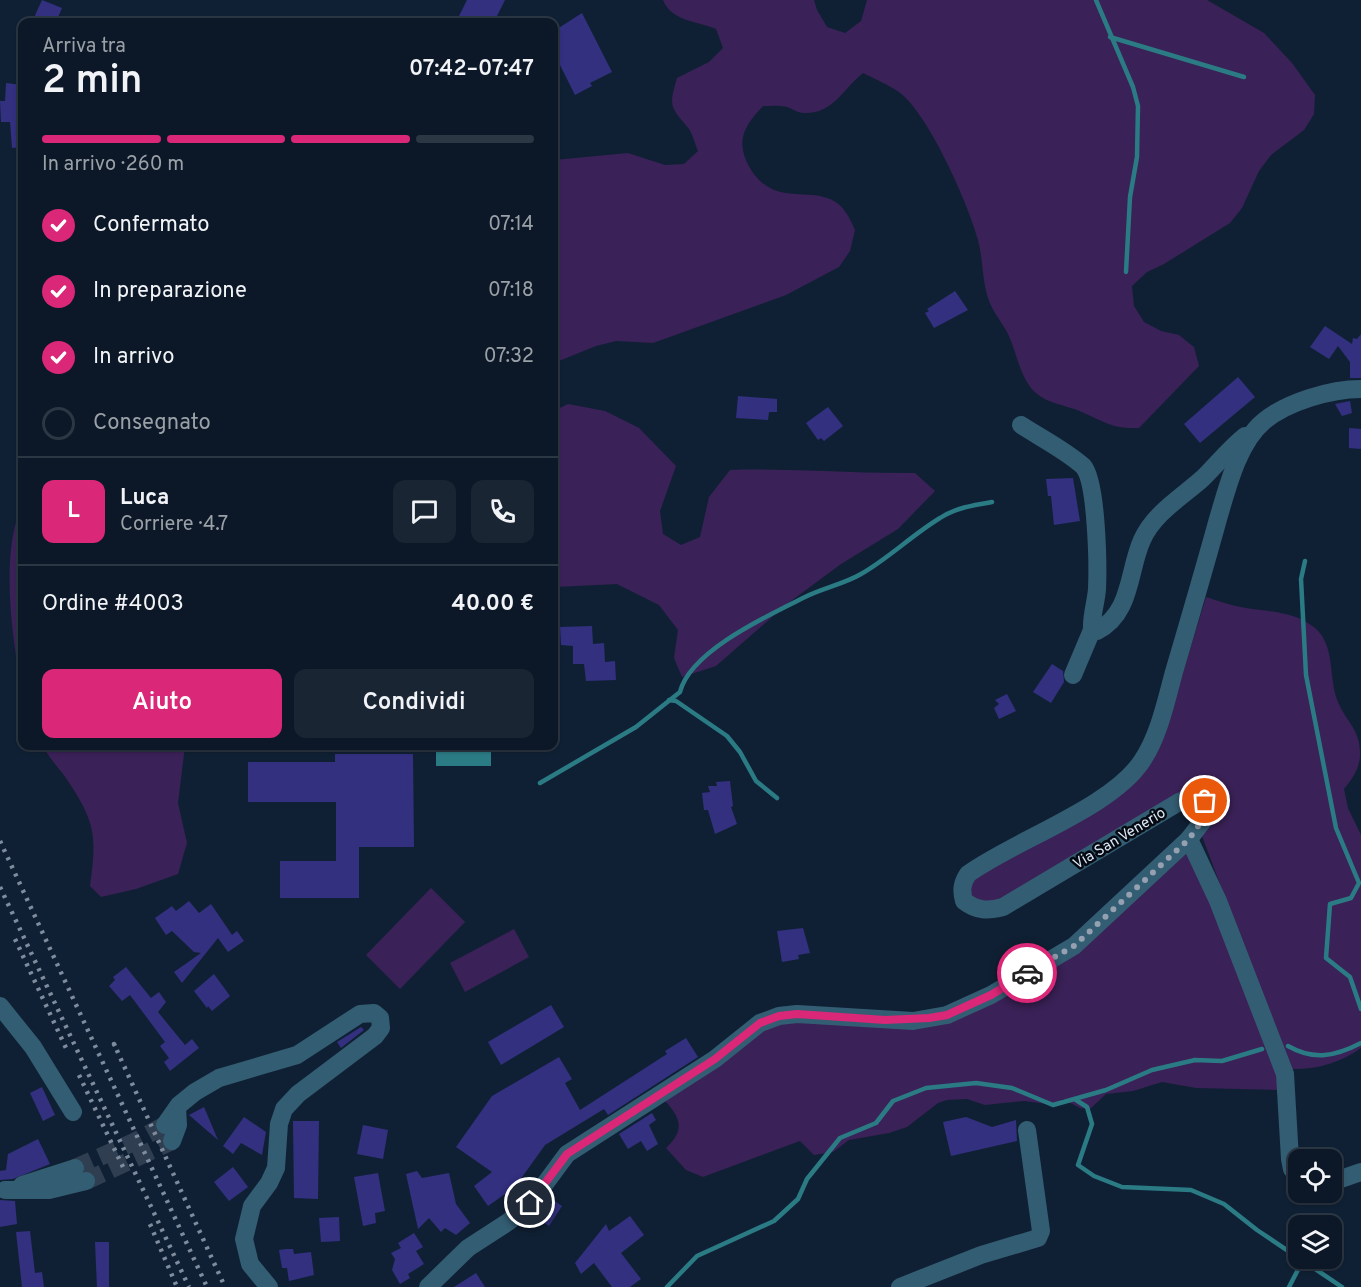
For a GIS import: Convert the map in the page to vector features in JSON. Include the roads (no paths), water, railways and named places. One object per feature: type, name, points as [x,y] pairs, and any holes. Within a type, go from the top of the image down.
[{"type":"street","name":"Via San Venerio","points":[[428,1287],[468,1248],[508,1222],[530,1203],[567,1154],[715,1059],[760,1023],[779,1016],[797,1014],[913,1021],[947,1015],[991,995],[1074,946],[1189,839],[1202,822],[1208,808],[1205,801],[1195,796],[1179,802],[1003,907],[987,910],[976,909],[964,901],[962,894],[964,880],[975,869],[1105,795],[1129,777],[1141,762],[1150,748],[1169,690],[1230,475],[1251,437],[1263,422],[1305,401],[1361,389]]},
{"type":"street","points":[[1092,630],[1097,632],[1105,627],[1121,609],[1132,580],[1141,541],[1153,520],[1263,422]]},
{"type":"street","points":[[1021,425],[1084,467],[1091,480],[1094,498],[1097,589],[1092,630],[1073,675]]},
{"type":"street","points":[[1189,839],[1218,901],[1285,1074],[1289,1149]]},
{"type":"street","points":[[0,1006],[33,1047],[73,1112]]},
{"type":"street","points":[[169,1133],[177,1108],[195,1092],[219,1078],[297,1055],[360,1014],[374,1013],[380,1018],[381,1028],[375,1036],[298,1094],[284,1109],[279,1124],[276,1168],[269,1183],[252,1206],[244,1239],[250,1264],[268,1287]]},
{"type":"street","points":[[900,1287],[981,1255],[1038,1238],[1041,1230],[1027,1130]]},
{"type":"street","points":[[1342,1179],[1361,1172]]},
{"type":"street","points":[[2,1191],[80,1174]]},
{"type":"waterway","points":[[1096,0],[1133,87],[1138,106],[1137,157],[1130,197],[1126,272]]},
{"type":"waterway","points":[[1110,37],[1244,77]]},
{"type":"waterway","points":[[540,783],[636,727],[680,692],[687,677],[699,662],[714,649],[752,624],[805,597],[861,574],[946,515],[965,507],[992,502]]},
{"type":"waterway","points":[[1305,561],[1301,579],[1306,675],[1336,828],[1359,883],[1351,898],[1330,904],[1326,958],[1350,977],[1361,1009]]},
{"type":"waterway","points":[[669,700],[676,701],[727,736],[740,752],[756,781],[777,798]]},
{"type":"waterway","points":[[1288,1046],[1307,1054],[1325,1055],[1334,1054],[1361,1043]]},
{"type":"waterway","points":[[667,1287],[697,1256],[774,1221],[798,1199],[807,1179],[840,1138],[876,1123],[893,1101],[926,1088],[976,1083],[1012,1088],[1053,1105],[1106,1090],[1152,1070],[1195,1060],[1222,1061],[1262,1049]]},
{"type":"waterway","points":[[1076,1100],[1087,1107],[1092,1124],[1078,1165],[1094,1176],[1122,1187],[1191,1190],[1224,1204],[1257,1230],[1342,1287]]},
{"type":"waterway","points":[[1289,1287],[1298,1269]]},
{"type":"tunnel","points":[[75,1168],[134,1142],[165,1125]]},
{"type":"tunnel","points":[[86,1181],[172,1141]]},
{"type":"railway","points":[[0,841],[207,1287]]},
{"type":"railway","points":[[0,887],[189,1287]]},
{"type":"railway","points":[[15,939],[66,1048]]},
{"type":"railway","points":[[115,1046],[114,1044],[225,1287]]},
{"type":"railway","points":[[79,1075],[123,1167]]},
{"type":"railway","points":[[150,1224],[177,1287]]}]
